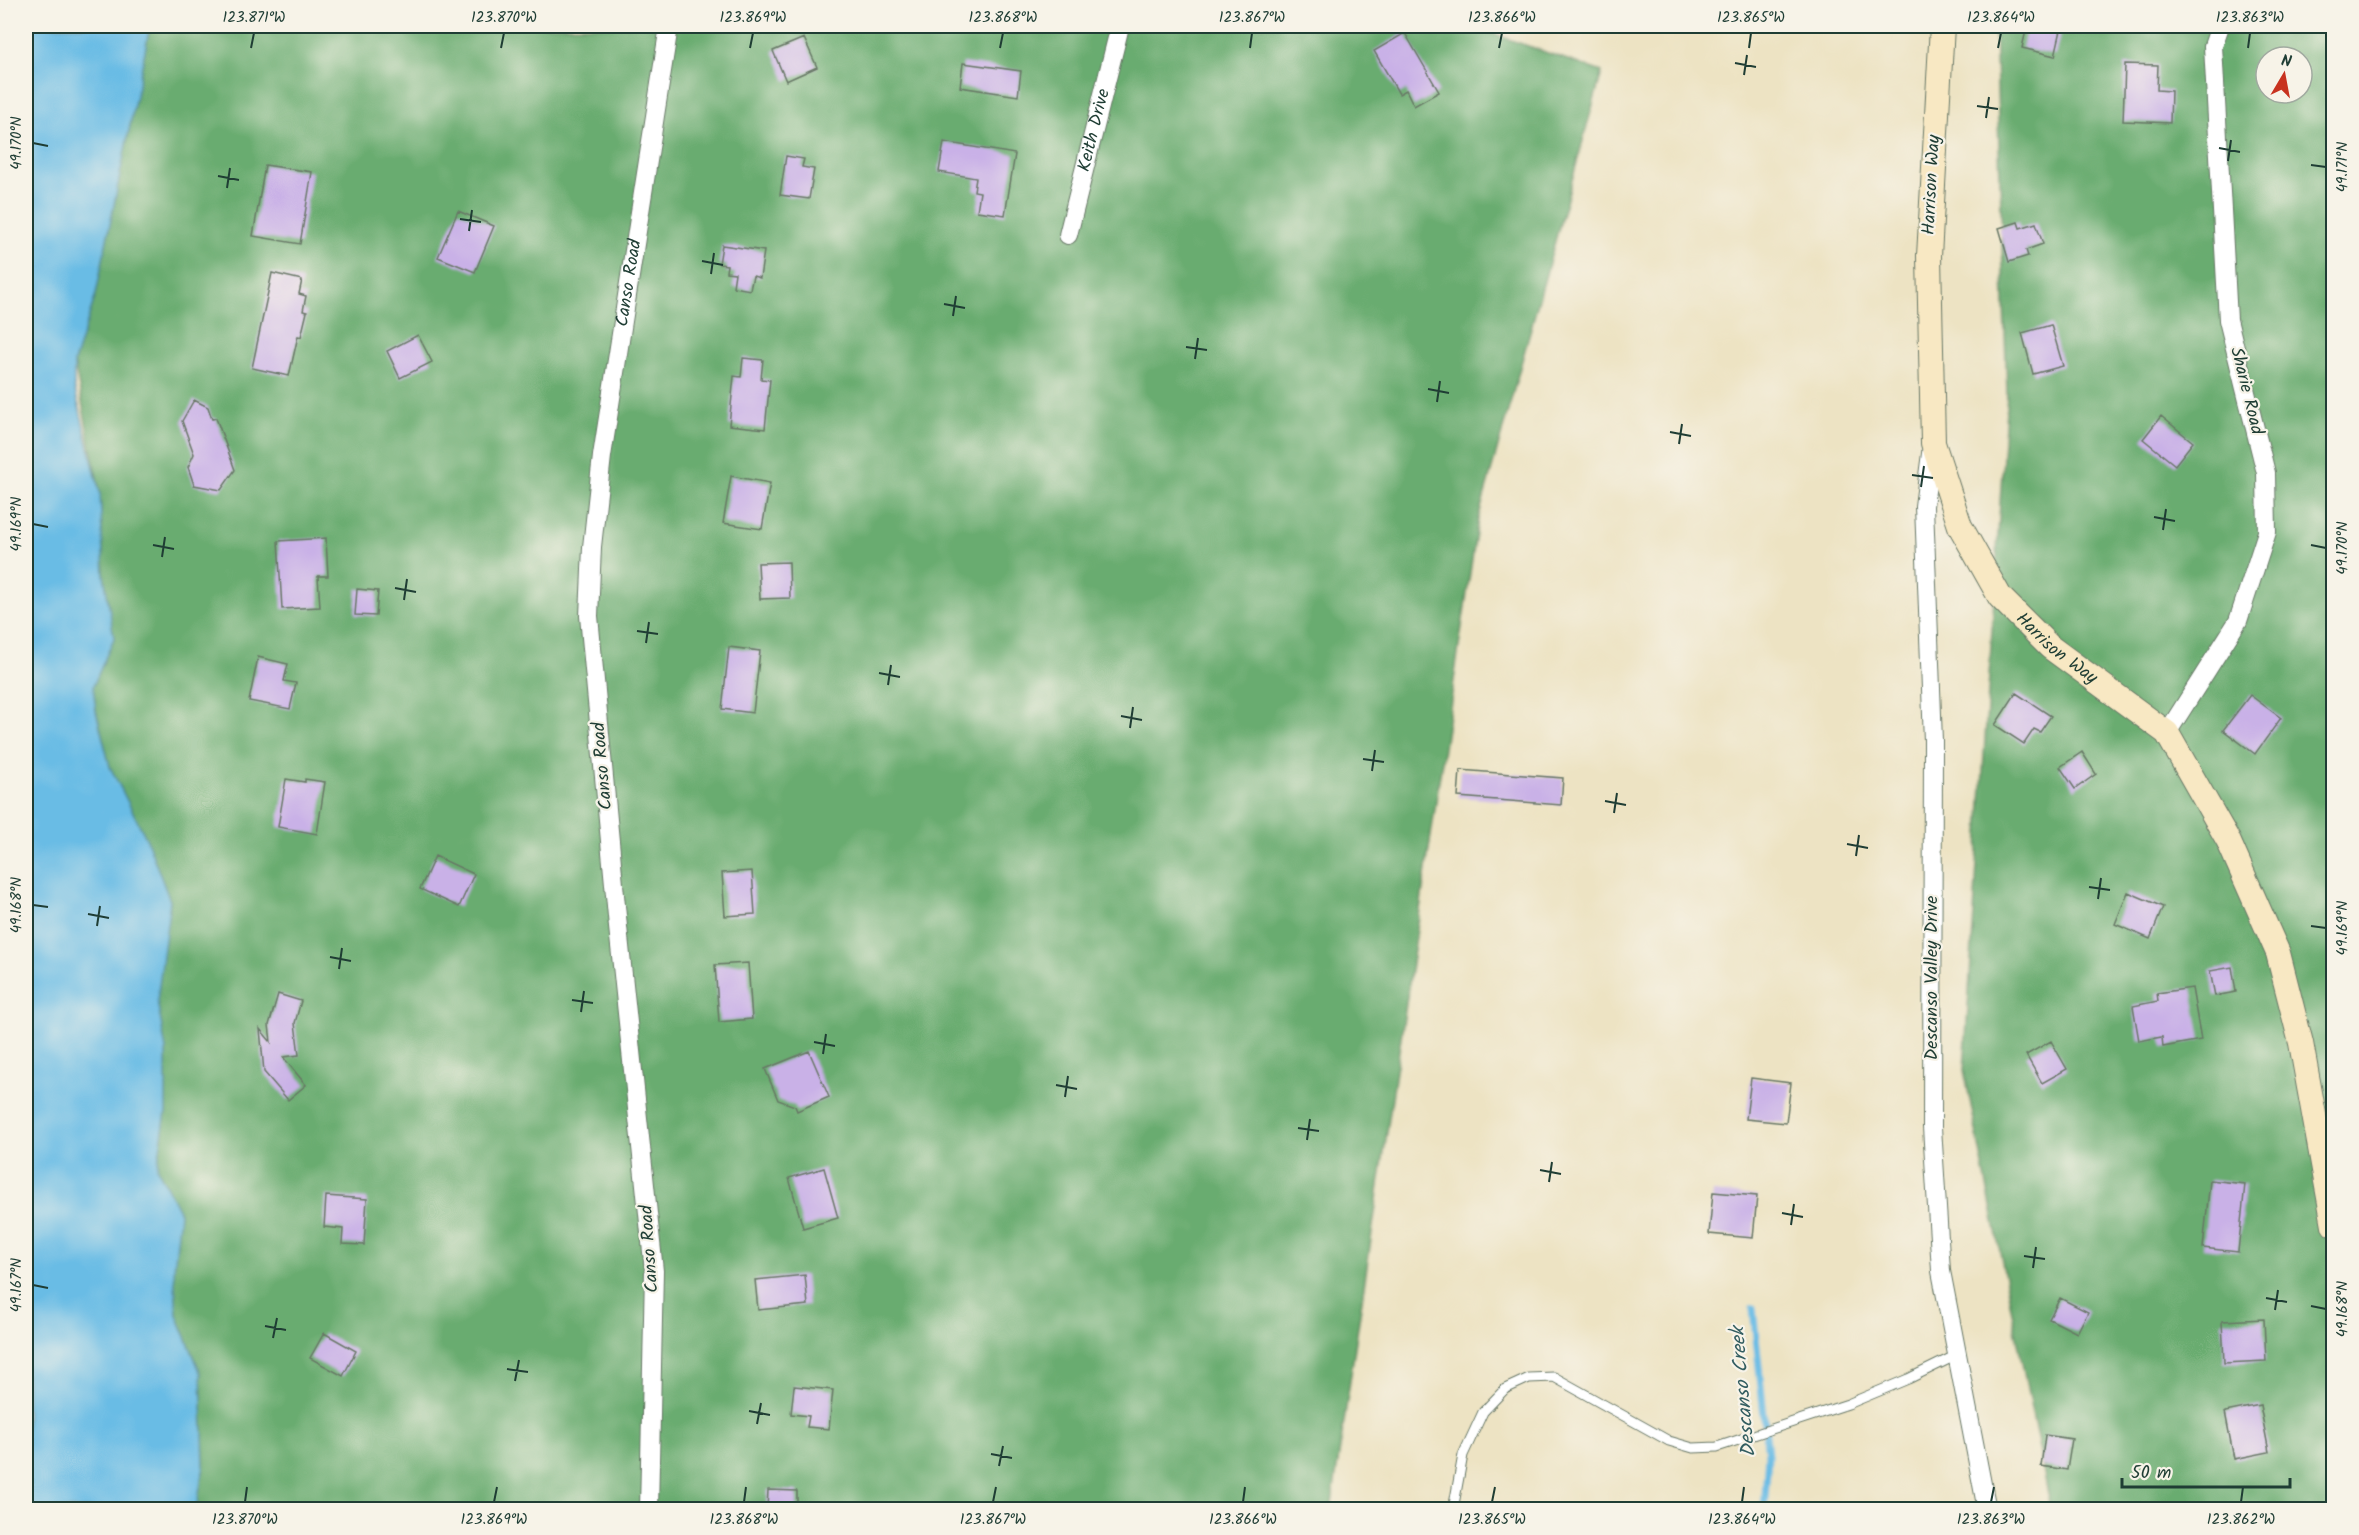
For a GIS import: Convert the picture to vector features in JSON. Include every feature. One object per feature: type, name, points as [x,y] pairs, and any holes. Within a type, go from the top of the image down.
[{"type":"street","name":"Canso Road","points":[[649,1509],[654,1271],[618,927],[589,616],[592,547],[602,456],[669,26]]},
{"type":"street","name":"Keith Drive","points":[[1068,235],[1120,26]]},
{"type":"street","name":"Harrison Way","points":[[1942,26],[1929,256],[1933,443],[1960,526],[2001,597],[2050,647],[2167,733],[2228,840],[2278,953],[2301,1043],[2334,1225]]},
{"type":"street","name":"Sharie Road","points":[[2167,733],[2238,621],[2267,532],[2266,473],[2228,320],[2213,46],[2220,26]]},
{"type":"street","name":"Descanso Valley Drive","points":[[1933,443],[1924,506],[1933,741],[1932,1127],[1941,1271],[1987,1509]]},
{"type":"lane","points":[[1453,1509],[1463,1455],[1483,1412],[1505,1389],[1529,1378],[1554,1377],[1670,1441],[1693,1448],[1717,1446],[1848,1404],[1908,1379],[1957,1354]]},
{"type":"green space","points":[[150,26],[1471,26],[1602,72],[1478,519],[1331,1509],[196,1509],[204,1466],[201,1374],[177,1315],[174,1270],[180,1213],[157,1168],[166,1112],[166,1050],[157,1001],[170,901],[146,838],[110,767],[96,710],[93,686],[114,638],[104,575],[100,493],[74,362],[96,294]]},
{"type":"green space","points":[[1995,26],[2333,26],[2333,1509],[2051,1509],[1964,1070],[2007,393]]},
{"type":"water","points":[[26,26],[150,26],[96,294],[74,362],[74,386],[100,493],[104,575],[114,638],[93,686],[96,711],[110,767],[146,838],[170,901],[157,1001],[166,1050],[166,1112],[157,1168],[180,1213],[174,1270],[177,1315],[201,1374],[204,1466],[196,1509],[26,1509]]},
{"type":"building","points":[[2027,26],[2062,26],[2055,56],[2022,48]]},
{"type":"building","points":[[1405,33],[1439,92],[1414,106],[1406,90],[1399,94],[1374,51]]},
{"type":"building","points":[[804,38],[817,67],[786,81],[773,51]]},
{"type":"building","points":[[963,63],[1021,71],[1018,96],[960,87]]},
{"type":"building","points":[[2125,64],[2158,65],[2157,90],[2171,91],[2170,123],[2123,121]]},
{"type":"building","points":[[944,142],[1015,154],[1005,215],[977,211],[980,192],[974,191],[976,178],[939,172]]},
{"type":"building","points":[[786,156],[804,159],[802,167],[814,169],[809,199],[780,195]]},
{"type":"building","points":[[265,165],[312,172],[300,244],[253,236]]},
{"type":"building","points":[[458,211],[494,226],[475,272],[438,257]]},
{"type":"building","points":[[2018,222],[2020,228],[2036,223],[2043,244],[2026,250],[2028,256],[2009,262],[1999,228]]},
{"type":"building","points":[[722,245],[764,251],[760,278],[753,276],[750,290],[733,287],[735,273],[726,272],[727,265],[719,264]]},
{"type":"building","points":[[272,273],[302,280],[299,294],[306,296],[303,311],[307,312],[301,337],[298,336],[289,376],[252,368]]},
{"type":"building","points":[[2051,325],[2063,366],[2033,374],[2022,333]]},
{"type":"building","points":[[418,335],[432,362],[400,378],[387,351]]},
{"type":"building","points":[[743,358],[763,360],[761,379],[770,380],[765,429],[729,425],[734,376],[741,377]]},
{"type":"building","points":[[194,400],[208,407],[212,419],[216,418],[235,470],[221,490],[194,485],[188,467],[194,454],[182,421]]},
{"type":"building","points":[[2161,416],[2193,442],[2175,465],[2143,439]]},
{"type":"building","points":[[731,476],[770,483],[762,529],[723,523]]},
{"type":"building","points":[[326,538],[328,576],[318,576],[320,607],[282,609],[278,541]]},
{"type":"building","points":[[789,562],[790,598],[760,599],[758,563]]},
{"type":"building","points":[[357,589],[378,591],[376,616],[355,615]]},
{"type":"building","points":[[729,647],[760,651],[753,713],[722,709]]},
{"type":"building","points":[[258,657],[288,664],[284,681],[296,683],[290,709],[249,701]]},
{"type":"building","points":[[2016,693],[2051,716],[2040,732],[2034,729],[2024,744],[1995,725]]},
{"type":"building","points":[[2250,695],[2281,718],[2255,754],[2223,730]]},
{"type":"building","points":[[2082,752],[2096,774],[2075,789],[2060,767]]},
{"type":"building","points":[[1460,770],[1563,778],[1561,805],[1458,797]]},
{"type":"building","points":[[286,779],[325,782],[317,834],[278,827]]},
{"type":"building","points":[[435,856],[474,874],[459,907],[420,889]]},
{"type":"building","points":[[752,871],[755,914],[725,916],[722,873]]},
{"type":"building","points":[[2128,892],[2163,907],[2150,939],[2115,924]]},
{"type":"building","points":[[748,963],[752,1019],[719,1022],[715,965]]},
{"type":"building","points":[[2232,967],[2236,992],[2215,996],[2210,971]]},
{"type":"building","points":[[2192,988],[2201,1040],[2163,1047],[2162,1037],[2139,1041],[2133,1006],[2158,1001],[2157,993]]},
{"type":"building","points":[[278,994],[301,1001],[295,1023],[299,1055],[283,1057],[306,1085],[288,1100],[264,1072],[260,1029],[271,1042],[269,1025]]},
{"type":"building","points":[[2051,1041],[2067,1069],[2042,1083],[2026,1055]]},
{"type":"building","points":[[809,1051],[829,1097],[797,1111],[795,1106],[778,1100],[765,1069]]},
{"type":"building","points":[[1751,1078],[1791,1083],[1786,1123],[1746,1119]]},
{"type":"building","points":[[824,1168],[838,1218],[803,1228],[789,1178]]},
{"type":"building","points":[[2210,1180],[2245,1184],[2238,1252],[2203,1248]]},
{"type":"building","points":[[1713,1192],[1757,1196],[1753,1238],[1709,1234]]},
{"type":"building","points":[[326,1196],[367,1199],[364,1245],[342,1244],[343,1229],[324,1227]]},
{"type":"building","points":[[805,1275],[808,1305],[758,1310],[755,1280]]},
{"type":"building","points":[[2060,1298],[2088,1312],[2077,1333],[2049,1319]]},
{"type":"building","points":[[2264,1319],[2266,1361],[2224,1363],[2222,1321]]},
{"type":"building","points":[[324,1333],[356,1351],[343,1376],[310,1358]]},
{"type":"building","points":[[794,1386],[833,1390],[829,1429],[807,1427],[809,1416],[791,1414]]},
{"type":"building","points":[[2260,1405],[2269,1452],[2234,1459],[2225,1412]]},
{"type":"building","points":[[2045,1435],[2072,1439],[2067,1470],[2041,1466]]},
{"type":"building","points":[[768,1490],[797,1491],[797,1509],[767,1509]]},
{"type":"waterway","name":"Descanso Creek","points":[[1753,1308],[1768,1455],[1764,1510]]}]
